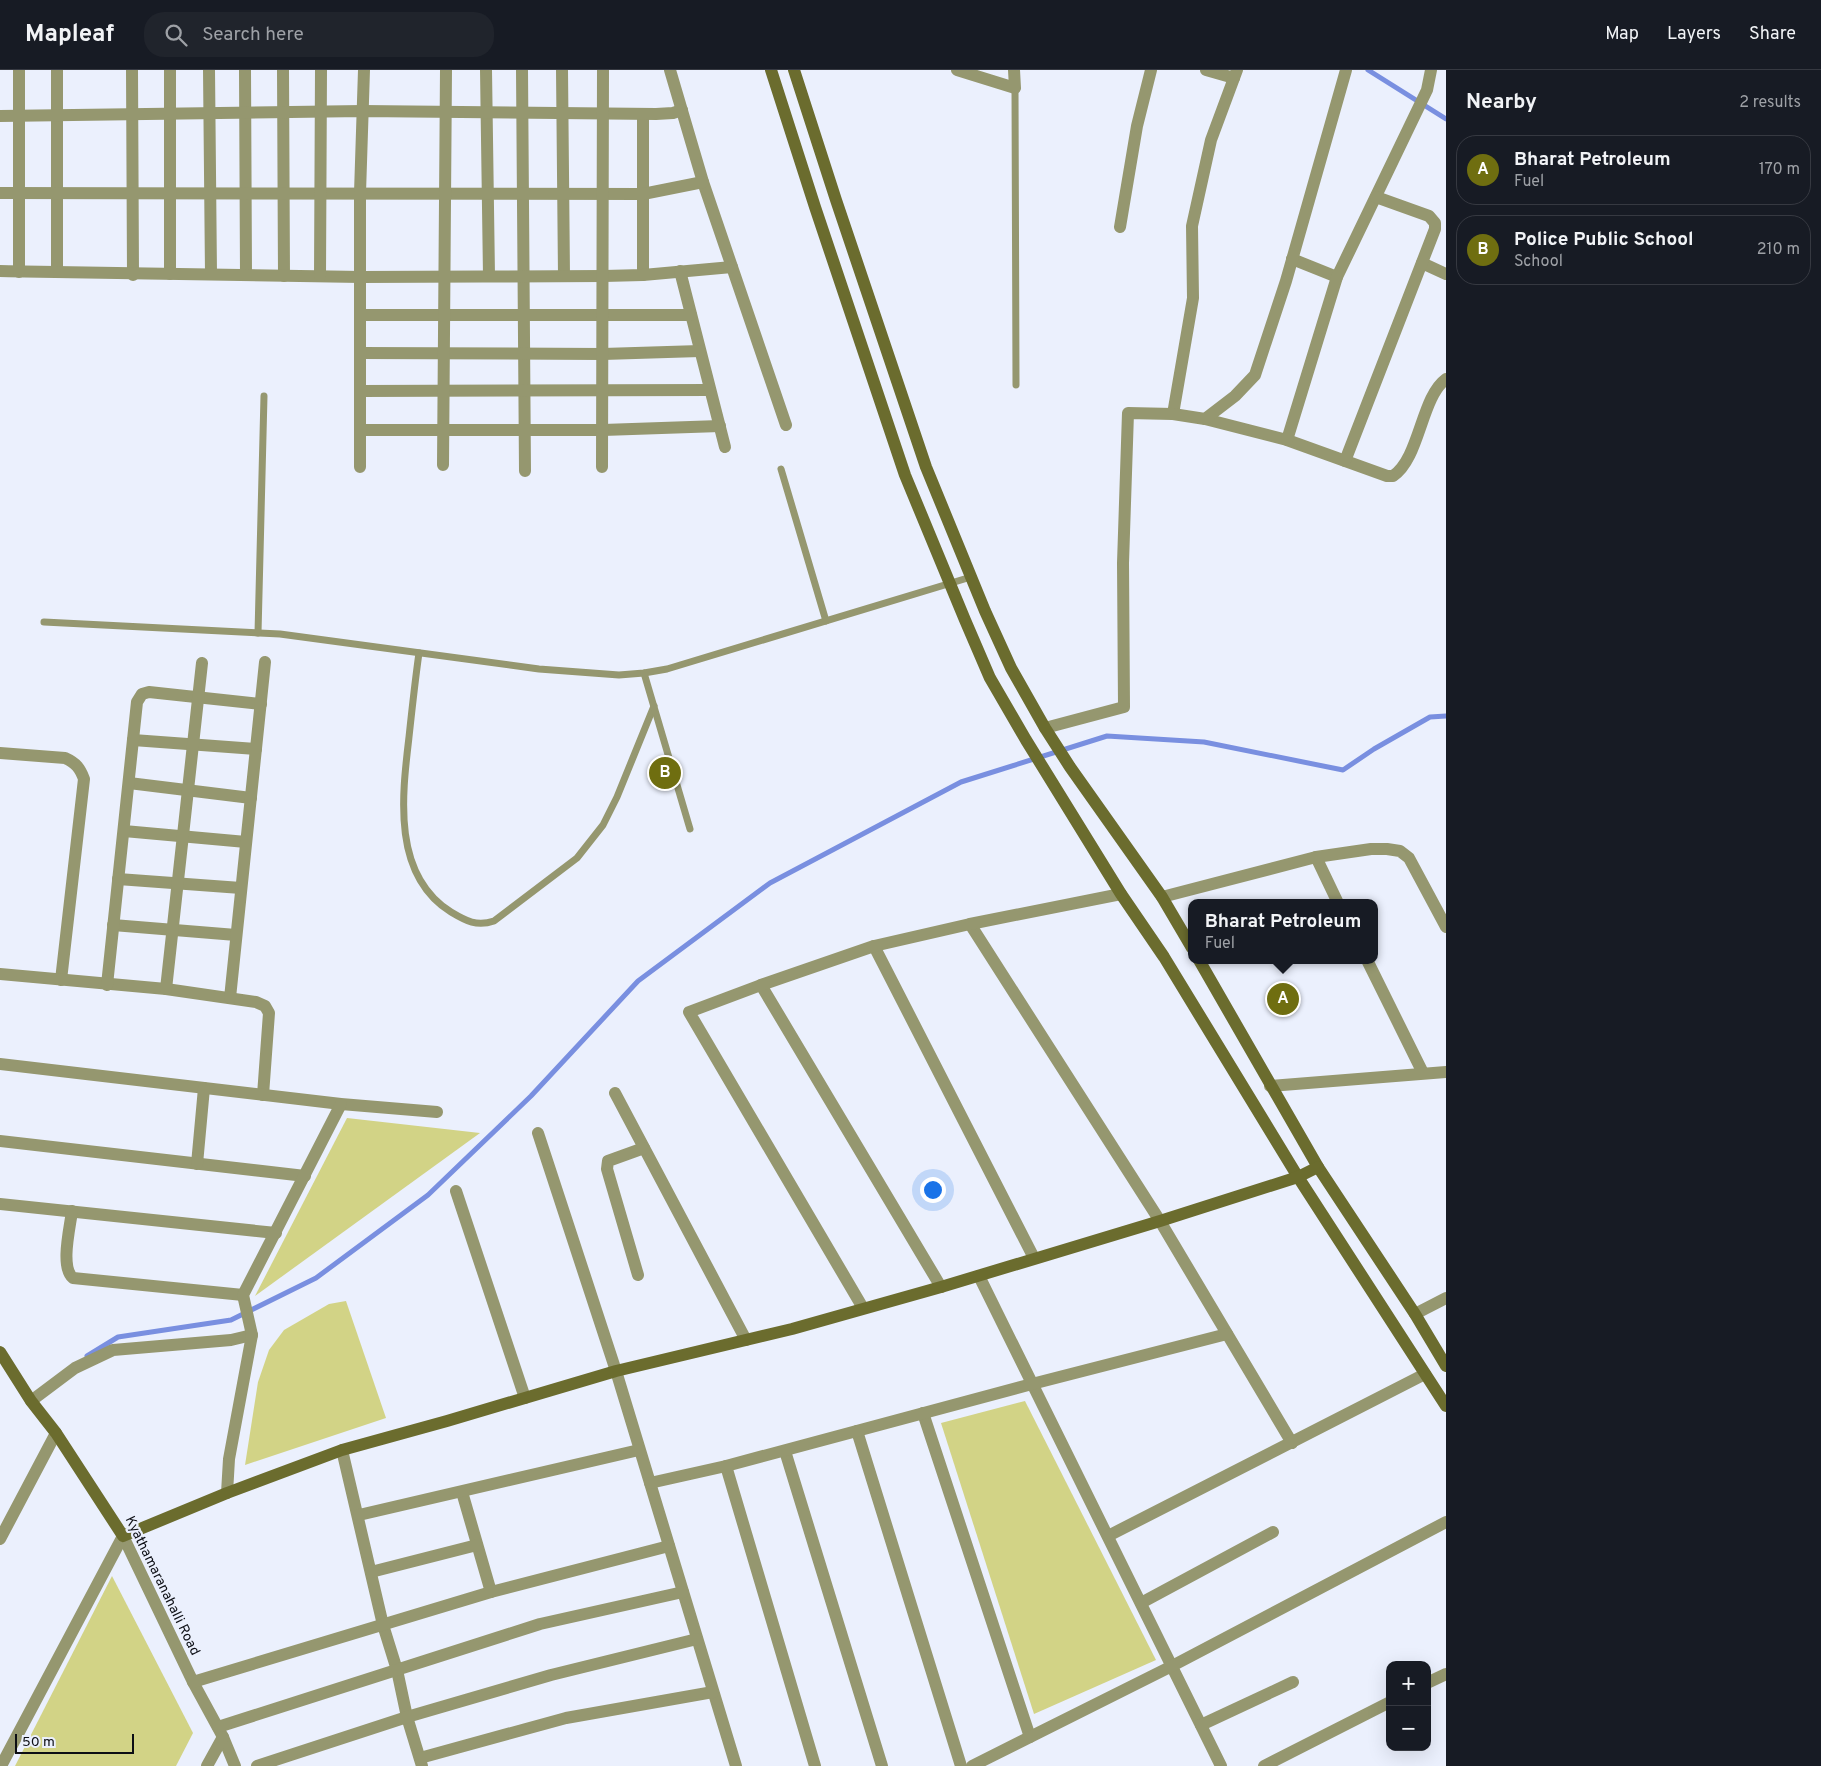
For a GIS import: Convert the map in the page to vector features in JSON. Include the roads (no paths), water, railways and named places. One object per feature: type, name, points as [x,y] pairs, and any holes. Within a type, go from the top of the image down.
[{"type":"main road","points":[[771,70],[815,208],[905,475],[990,678],[1121,894],[1164,957],[1298,1177],[1446,1406]]},
{"type":"main road","points":[[794,70],[926,467],[1010,668],[1070,767],[1162,897],[1188,941]]},
{"type":"main road","points":[[1200,964],[1318,1167],[1415,1314],[1446,1366]]},
{"type":"main road","points":[[123,1536],[227,1493],[342,1450],[616,1371],[746,1340],[942,1287],[1298,1177],[1318,1167]]},
{"type":"main road","name":"Kyathamaranahalli Road","points":[[0,1352],[31,1401],[56,1433],[123,1536]]},
{"type":"street","points":[[19,70],[19,272]]},
{"type":"street","points":[[57,70],[57,272]]},
{"type":"street","points":[[132,70],[133,275]]},
{"type":"street","points":[[170,70],[170,274]]},
{"type":"street","points":[[209,70],[211,274]]},
{"type":"street","points":[[245,70],[246,275]]},
{"type":"street","points":[[283,70],[284,276]]},
{"type":"street","points":[[320,276],[321,70]]},
{"type":"street","points":[[360,467],[360,193],[364,70]]},
{"type":"street","points":[[443,465],[446,70]]},
{"type":"street","points":[[486,70],[489,276]]},
{"type":"street","points":[[522,70],[524,471]]},
{"type":"street","points":[[562,70],[564,276]]},
{"type":"street","points":[[602,466],[604,276],[603,70]]},
{"type":"street","points":[[670,70],[704,182],[786,425]]},
{"type":"street","points":[[957,70],[1015,88],[1014,70]]},
{"type":"street","points":[[1120,227],[1136,126],[1151,70]]},
{"type":"street","points":[[1173,414],[1193,298],[1192,226],[1212,140],[1235,74],[1206,70]]},
{"type":"street","points":[[1287,440],[1338,277],[1428,90],[1431,70]]},
{"type":"street","points":[[1205,418],[1235,396],[1254,376],[1292,259],[1345,72]]},
{"type":"street","points":[[0,116],[321,111],[668,114],[682,110]]},
{"type":"street","points":[[643,114],[644,275]]},
{"type":"street","points":[[0,193],[643,194],[704,182]]},
{"type":"street","points":[[1345,461],[1435,229],[1433,219],[1429,216],[1376,197]]},
{"type":"street","points":[[1292,259],[1338,277]]},
{"type":"street","points":[[1422,263],[1446,274]]},
{"type":"street","points":[[0,271],[133,275],[211,274],[361,277],[604,276],[644,275],[732,267]]},
{"type":"street","points":[[680,272],[725,447]]},
{"type":"street","points":[[361,315],[692,315]]},
{"type":"street","points":[[361,353],[603,354],[700,351]]},
{"type":"street","points":[[1045,728],[1124,707],[1123,563],[1128,413],[1173,414],[1205,418],[1287,440],[1388,476],[1393,476],[1401,471],[1418,436],[1434,392],[1446,379]]},
{"type":"street","points":[[361,391],[603,392],[710,390]]},
{"type":"street","points":[[361,430],[603,430],[720,426]]},
{"type":"street","points":[[230,998],[265,662]]},
{"type":"street","points":[[166,989],[202,663]]},
{"type":"street","points":[[107,985],[133,740],[138,702],[142,694],[149,692],[261,704]]},
{"type":"street","points":[[133,740],[256,749]]},
{"type":"street","points":[[0,753],[65,758],[75,762],[80,768],[84,779],[61,980]]},
{"type":"street","points":[[129,783],[251,798]]},
{"type":"street","points":[[124,831],[246,842]]},
{"type":"street","points":[[1162,897],[1316,857],[1370,849],[1387,849],[1400,851],[1409,858],[1446,927]]},
{"type":"street","points":[[1316,857],[1336,899]]},
{"type":"street","points":[[118,879],[241,888]]},
{"type":"street","points":[[863,1308],[689,1012],[874,946],[970,924],[1121,894]]},
{"type":"street","points":[[970,924],[1160,1221],[1292,1443]]},
{"type":"street","points":[[113,925],[236,935]]},
{"type":"street","points":[[874,946],[1034,1258]]},
{"type":"street","points":[[1369,964],[1423,1073]]},
{"type":"street","points":[[0,974],[166,989],[256,1002],[266,1006],[269,1013],[263,1095]]},
{"type":"street","points":[[761,985],[942,1287]]},
{"type":"street","points":[[0,1064],[341,1104],[437,1112]]},
{"type":"street","points":[[1270,1086],[1446,1072]]},
{"type":"street","points":[[197,1164],[204,1088]]},
{"type":"street","points":[[615,1093],[746,1340]]},
{"type":"street","points":[[227,1493],[229,1459],[252,1335],[246,1306],[276,1233],[341,1104]]},
{"type":"street","points":[[538,1133],[616,1371],[736,1766]]},
{"type":"street","points":[[0,1141],[305,1176]]},
{"type":"street","points":[[638,1275],[607,1170],[608,1161],[644,1148]]},
{"type":"street","points":[[456,1191],[525,1398]]},
{"type":"street","points":[[0,1204],[276,1233]]},
{"type":"street","points":[[72,1212],[66,1262],[69,1275],[73,1278],[246,1306]]},
{"type":"street","points":[[979,1276],[1201,1725],[1219,1766]]},
{"type":"street","points":[[1415,1314],[1446,1298]]},
{"type":"street","points":[[650,1483],[785,1451],[1032,1384],[1227,1334]]},
{"type":"street","points":[[31,1401],[75,1368],[114,1350],[231,1340],[252,1335]]},
{"type":"street","points":[[1108,1536],[1425,1374]]},
{"type":"street","points":[[923,1413],[1030,1737]]},
{"type":"street","points":[[857,1431],[961,1766]]},
{"type":"street","points":[[0,1539],[56,1433]]},
{"type":"street","points":[[342,1450],[359,1515],[383,1625],[397,1670],[420,1764],[566,1718],[713,1692]]},
{"type":"street","points":[[359,1515],[639,1450]]},
{"type":"street","points":[[785,1451],[882,1766]]},
{"type":"street","points":[[726,1466],[815,1766]]},
{"type":"street","points":[[462,1492],[491,1592]]},
{"type":"street","points":[[972,1766],[1172,1666],[1446,1522]]},
{"type":"street","points":[[1141,1603],[1273,1532]]},
{"type":"street","points":[[1,1766],[123,1536]]},
{"type":"street","name":"Kyathamaranahalli Road","points":[[123,1536],[235,1766]]},
{"type":"street","points":[[371,1572],[477,1545]]},
{"type":"street","points":[[193,1682],[491,1592],[669,1546]]},
{"type":"street","points":[[207,1766],[220,1732],[397,1670],[540,1624],[683,1592]]},
{"type":"street","points":[[257,1766],[407,1717],[551,1675],[697,1639]]},
{"type":"street","points":[[1431,1681],[1446,1674]]},
{"type":"street","points":[[1201,1725],[1293,1682]]},
{"type":"street","points":[[1264,1766],[1386,1704]]},
{"type":"lane","points":[[1015,88],[1016,384]]},
{"type":"lane","points":[[258,633],[264,396]]},
{"type":"lane","points":[[781,469],[826,621]]},
{"type":"lane","points":[[44,622],[280,634],[539,669],[619,675],[667,669],[971,577]]},
{"type":"lane","points":[[419,653],[404,775],[404,823],[408,848],[417,874],[429,893],[444,907],[464,920],[475,924],[486,924],[494,921],[576,858],[603,826],[617,798],[654,706]]},
{"type":"lane","points":[[644,673],[690,829]]},
{"type":"waterway","points":[[1368,70],[1446,119]]},
{"type":"waterway","points":[[87,1356],[118,1337],[231,1320],[316,1278],[428,1195],[531,1096],[638,981],[770,883],[961,782],[1107,736],[1204,742],[1343,770],[1374,749],[1430,717],[1446,716]]},
{"type":"place","name":"Police Public School","points":[[665,773]]},
{"type":"place","name":"Bharat Petroleum","points":[[1283,999]]}]
